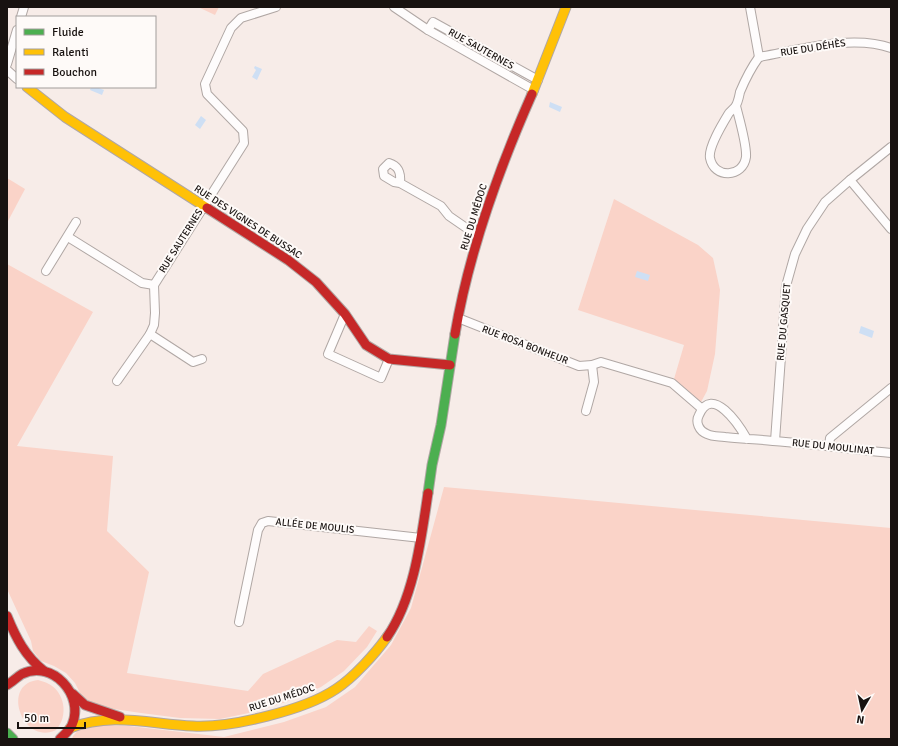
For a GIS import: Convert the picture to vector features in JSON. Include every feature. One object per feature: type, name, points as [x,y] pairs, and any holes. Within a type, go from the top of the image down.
[{"type":"street","name":"RUE SAUTERNES","points":[[117,381],[150,334],[154,325],[154,285],[244,143],[243,131],[207,94],[205,84],[230,28],[241,18],[276,7]]},
{"type":"street","name":"RUE SAUTERNES","points":[[394,7],[428,30],[534,90]]},
{"type":"street","name":"RUE DU MÉDOC","points":[[65,736],[86,722],[127,719],[194,726],[222,725],[242,722],[312,702],[324,696],[346,681],[364,664],[385,640],[396,624],[410,587],[421,538],[432,465],[441,425],[458,318],[478,236],[510,144],[534,90],[560,25],[565,7]]},
{"type":"street","points":[[736,106],[746,157],[743,166],[735,172],[727,174],[719,172],[713,165],[710,158],[710,151],[730,112],[736,106],[740,91],[751,68],[759,57],[750,7]]},
{"type":"street","name":"RUE SAUTERNES","points":[[428,30],[432,22],[538,80]]},
{"type":"street","points":[[7,64],[16,33]]},
{"type":"street","name":"RUE DU DÉHÈS","points":[[759,57],[846,42],[866,43],[891,48]]},
{"type":"street","points":[[7,70],[16,77]]},
{"type":"street","name":"RUE DES VIGNES DE BUSSAC","points":[[28,88],[65,117],[288,260],[316,282],[344,314],[366,345],[389,359],[450,365]]},
{"type":"street","name":"RUE DU GASQUET","points":[[775,441],[786,286],[795,254],[806,229],[825,202],[891,147]]},
{"type":"street","points":[[850,180],[891,229]]},
{"type":"street","points":[[400,183],[440,206],[449,216],[478,236]]},
{"type":"street","points":[[46,271],[76,222]]},
{"type":"street","points":[[68,237],[142,283],[154,285]]},
{"type":"street","points":[[344,314],[328,354],[381,378],[389,359]]},
{"type":"street","name":"RUE ROSA BONHEUR","points":[[458,318],[579,366],[592,365],[601,362],[672,383],[702,408]]},
{"type":"street","points":[[150,334],[193,362],[202,359]]},
{"type":"street","points":[[586,411],[594,382],[592,365]]},
{"type":"street","points":[[829,446],[830,438],[891,388]]},
{"type":"street","points":[[702,408],[707,405],[715,404],[720,406],[741,428],[747,439]]},
{"type":"street","name":"RUE DU MOULINAT","points":[[702,408],[697,417],[697,424],[701,430],[712,436],[891,453]]},
{"type":"street","name":"ALLÉE DE MOULIS","points":[[239,622],[258,530],[262,523],[268,521],[421,538]]},
{"type":"street","points":[[7,616],[26,654],[44,671]]},
{"type":"street","name":"RUE DU MÉDOC","points":[[44,671],[56,675],[66,683],[73,694],[81,702],[91,708],[127,719]]},
{"type":"street","points":[[7,685],[22,673],[44,671]]},
{"type":"street","points":[[65,736],[75,718],[76,706],[73,694]]},
{"type":"street","points":[[7,733],[13,739]]},
{"type":"shaded area","points":[[198,7],[219,7],[215,15]]},
{"type":"shaded area","points":[[7,178],[25,189],[7,223]]},
{"type":"shaded area","points":[[614,199],[698,245],[713,258],[720,290],[715,354],[707,391],[699,403],[675,382],[674,379],[684,345],[578,310]]},
{"type":"shaded area","points":[[7,264],[93,312],[17,446],[113,456],[107,531],[149,572],[127,673],[248,691],[263,674],[337,640],[356,642],[369,626],[377,631],[367,647],[344,671],[321,687],[292,700],[258,711],[220,719],[180,718],[107,708],[88,701],[81,695],[75,683],[66,673],[41,661],[33,651],[31,641],[7,589]]},
{"type":"shaded area","points":[[444,487],[891,528],[891,739],[72,739],[79,729],[89,726],[106,725],[129,726],[224,737],[284,722],[326,707],[355,687],[391,645],[411,608]]},
{"type":"shaded area","points":[[38,680],[53,687],[58,692],[64,711],[63,718],[56,730],[44,733],[34,730],[26,722],[20,712],[18,702],[20,692],[27,684]]},
{"type":"water","points":[[255,66],[262,69],[257,80],[252,77],[256,70],[254,68]]},
{"type":"water","points":[[91,88],[99,88],[104,90],[102,95],[90,90]]},
{"type":"water","points":[[550,102],[562,107],[560,112],[549,107]]},
{"type":"water","points":[[201,116],[206,120],[200,129],[195,125]]},
{"type":"water","points":[[637,271],[650,275],[648,281],[635,277]]},
{"type":"water","points":[[861,326],[874,331],[872,338],[859,333]]},
{"type":"traffic: fast","points":[[428,493],[432,465],[441,425],[455,334]]},
{"type":"traffic: fast","points":[[7,733],[13,739]]},
{"type":"traffic: slow","points":[[532,94],[566,7]]},
{"type":"traffic: slow","points":[[28,88],[65,117],[207,208]]},
{"type":"traffic: slow","points":[[70,728],[86,723],[116,720],[209,726],[247,721],[267,716],[306,704],[323,697],[336,689],[363,665],[387,637]]},
{"type":"traffic: jam","points":[[455,334],[468,272],[486,212],[496,182],[532,94]]},
{"type":"traffic: jam","points":[[207,208],[288,260],[316,282],[345,314],[366,345],[389,359],[450,365]]},
{"type":"traffic: jam","points":[[387,637],[404,605],[410,587],[419,549],[428,493]]},
{"type":"traffic: jam","points":[[7,616],[26,653],[44,671]]},
{"type":"traffic: jam","points":[[7,685],[22,674],[33,671],[44,671],[63,683],[70,692],[74,702],[75,714],[71,727],[60,739]]},
{"type":"traffic: jam","points":[[73,694],[85,705],[120,717]]}]
